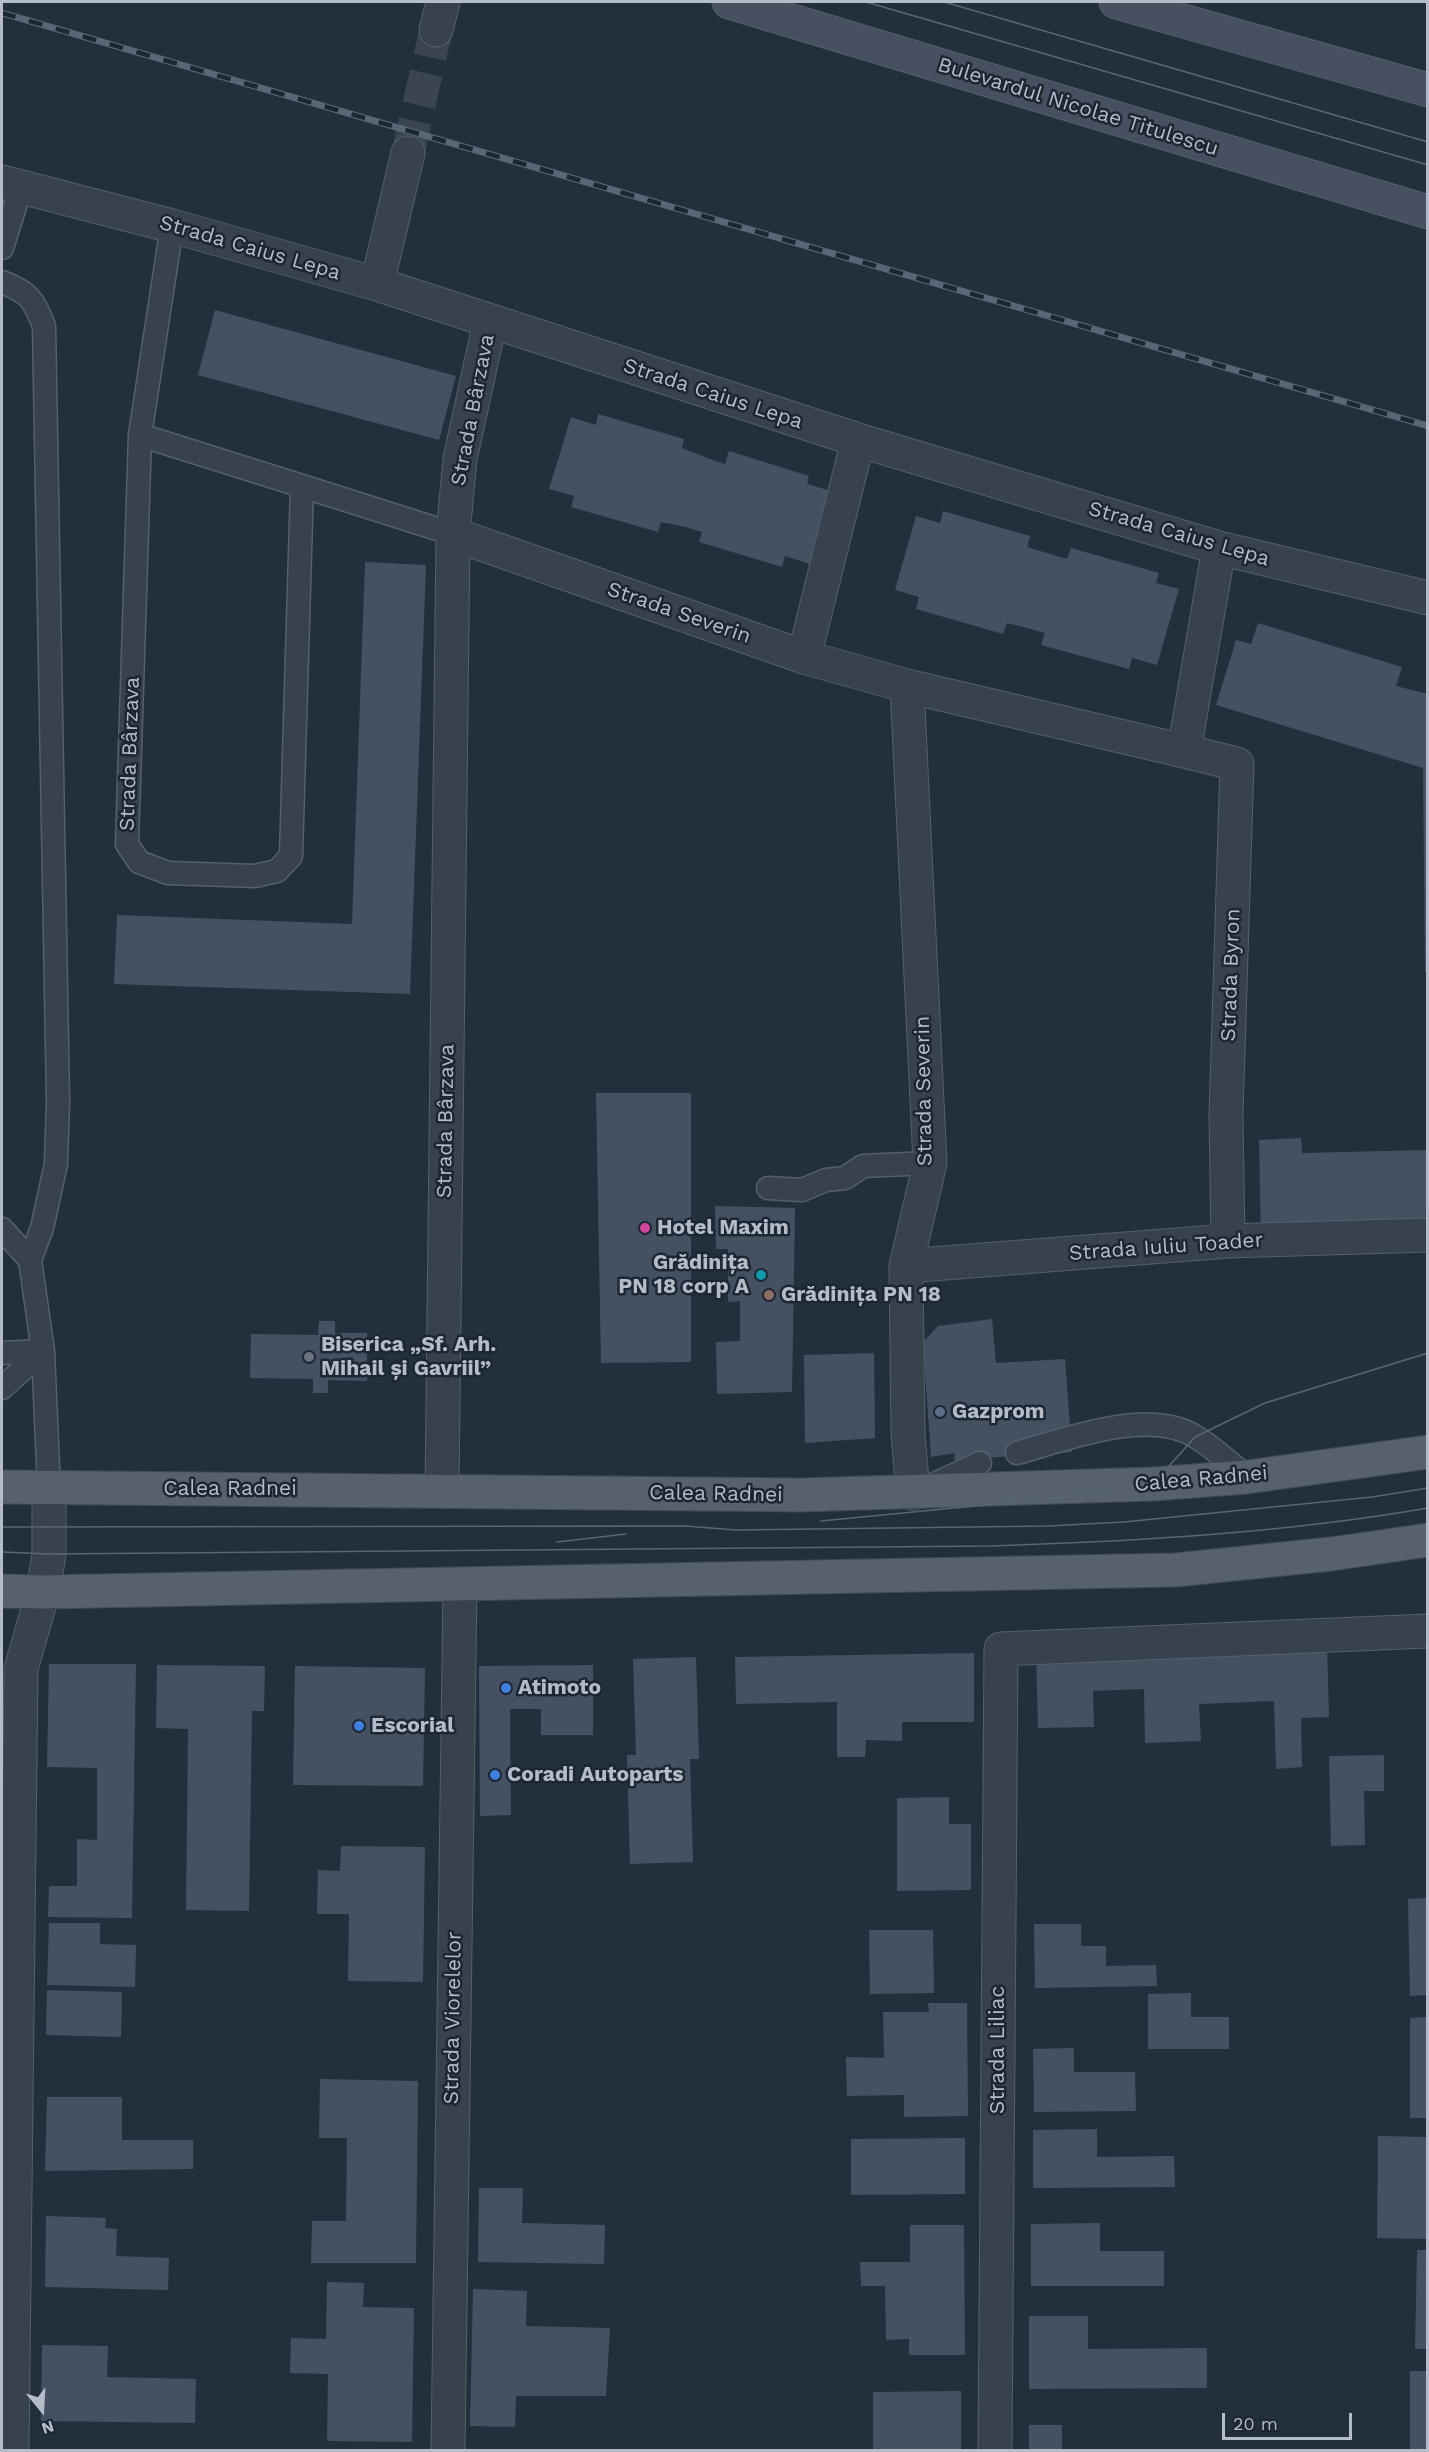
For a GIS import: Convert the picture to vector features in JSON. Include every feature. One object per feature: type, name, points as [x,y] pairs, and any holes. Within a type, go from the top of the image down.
[{"type":"main road","name":"Bulevardul Nicolae Titulescu","points":[[729,2],[1428,212]]},
{"type":"main road","points":[[1116,2],[1428,90]]},
{"type":"main road","name":"Calea Radnei","points":[[2,1487],[801,1495],[913,1493],[1131,1485],[1248,1477],[1428,1452]]},
{"type":"main road","points":[[2,1591],[460,1586],[1175,1570],[1331,1554],[1428,1540]]},
{"type":"street","points":[[377,284],[408,153]]},
{"type":"street","name":"Strada Caius Lepa","points":[[11,185],[172,226],[377,284],[858,440],[1219,548],[1428,598]]},
{"type":"street","name":"Strada Bârzava","points":[[442,1491],[453,534],[460,459],[490,322]]},
{"type":"street","points":[[804,657],[858,440]]},
{"type":"street","name":"Strada Severin","points":[[453,534],[804,657],[907,686],[1186,742]]},
{"type":"street","points":[[1186,742],[1219,548]]},
{"type":"street","name":"Strada Severin","points":[[907,686],[930,1162],[906,1266],[908,1434],[913,1493]]},
{"type":"street","name":"Strada Byron","points":[[1186,742],[1237,764],[1226,1114],[1228,1241]]},
{"type":"street","name":"Strada Iuliu Toader","points":[[906,1266],[1228,1241],[1428,1235]]},
{"type":"street","points":[[12,2451],[21,1669],[43,1592],[49,1554],[49,1488]]},
{"type":"street","name":"Strada Viorelelor","points":[[448,2451],[460,1586]]},
{"type":"street","name":"Strada Liliac","points":[[995,2451],[1001,1648],[1428,1631]]},
{"type":"lane","points":[[2,248],[11,185]]},
{"type":"lane","name":"Strada Bârzava","points":[[172,226],[140,435],[128,844],[139,862],[168,873],[255,876],[277,871],[291,856],[302,486]]},
{"type":"lane","points":[[2,282],[23,290],[35,305],[44,326],[58,1101],[56,1164],[42,1228],[30,1260],[43,1351],[49,1488]]},
{"type":"lane","points":[[140,435],[453,534]]},
{"type":"lane","points":[[768,1188],[802,1190],[826,1180],[844,1178],[864,1166],[930,1162]]},
{"type":"lane","points":[[2,1229],[30,1260]]},
{"type":"lane","points":[[2,1353],[43,1351]]},
{"type":"lane","points":[[2,1388],[43,1351]]},
{"type":"lane","points":[[1017,1453],[1093,1432],[1143,1425],[1169,1427],[1195,1437],[1248,1477]]},
{"type":"lane","points":[[913,1493],[980,1463]]},
{"type":"building","points":[[215,310],[456,376],[439,440],[198,375]]},
{"type":"building","points":[[598,414],[684,439],[682,448],[725,464],[729,451],[809,476],[807,484],[835,492],[813,565],[785,556],[782,567],[699,542],[702,532],[686,527],[661,522],[658,532],[571,507],[574,496],[549,489],[571,417],[596,425]]},
{"type":"building","points":[[943,511],[1030,536],[1027,547],[1067,559],[1071,548],[1159,573],[1156,583],[1179,589],[1157,665],[1132,658],[1129,669],[1041,645],[1045,633],[1007,623],[1003,634],[916,609],[919,597],[895,590],[916,516],[940,523]]},
{"type":"building","points":[[365,562],[426,565],[410,994],[114,984],[117,915],[352,924]]},
{"type":"building","points":[[1258,623],[1402,667],[1396,686],[1428,694],[1428,972],[1425,972],[1423,768],[1216,705],[1236,640],[1251,644]]},
{"type":"building","name":"Hotel Maxim","points":[[596,1093],[691,1093],[691,1362],[601,1363]]},
{"type":"building","points":[[1301,1138],[1302,1153],[1428,1150],[1425,1235],[1261,1238],[1259,1140]]},
{"type":"building","name":"Grădinița PN 18 corp A","points":[[715,1206],[795,1208],[792,1392],[717,1394],[716,1342],[740,1341],[740,1301],[728,1302],[728,1249],[716,1249]]},
{"type":"building","points":[[992,1319],[996,1363],[1065,1359],[1072,1452],[954,1460],[955,1453],[931,1457],[923,1342],[938,1326]]},
{"type":"building","name":"Biserica „Sf. Arh. Mihail și Gavriil”","points":[[319,1321],[335,1321],[335,1333],[367,1333],[367,1381],[328,1380],[328,1393],[313,1393],[313,1379],[250,1378],[251,1334],[318,1335]]},
{"type":"building","points":[[874,1353],[875,1438],[805,1443],[804,1355]]},
{"type":"building","points":[[1327,1645],[1329,1717],[1301,1718],[1302,1767],[1276,1769],[1274,1701],[1199,1704],[1201,1741],[1145,1743],[1144,1689],[1093,1691],[1094,1727],[1038,1728],[1036,1652]]},
{"type":"building","points":[[974,1653],[974,1722],[902,1722],[902,1741],[866,1740],[865,1757],[837,1757],[837,1702],[736,1704],[735,1657]]},
{"type":"building","points":[[696,1657],[699,1759],[690,1759],[693,1862],[630,1864],[627,1755],[636,1755],[633,1659]]},
{"type":"building","points":[[49,1664],[136,1664],[132,1918],[48,1917],[49,1886],[77,1886],[77,1839],[97,1840],[97,1768],[47,1767]]},
{"type":"building","points":[[157,1665],[265,1666],[264,1711],[252,1711],[249,1911],[186,1910],[188,1729],[156,1728]]},
{"type":"building","name":"Coradi Autoparts","points":[[593,1665],[593,1735],[541,1735],[541,1709],[510,1709],[511,1815],[480,1816],[479,1666]]},
{"type":"building","name":"Escorial","points":[[295,1666],[425,1668],[423,1786],[293,1785]]},
{"type":"building","points":[[1384,1755],[1384,1791],[1364,1791],[1365,1845],[1331,1846],[1329,1756]]},
{"type":"building","points":[[949,1797],[949,1824],[971,1824],[971,1890],[897,1891],[897,1798]]},
{"type":"building","points":[[341,1846],[425,1847],[423,1982],[348,1981],[349,1914],[317,1914],[318,1870],[340,1871]]},
{"type":"building","points":[[1428,1898],[1428,1995],[1410,1996],[1408,1899]]},
{"type":"building","points":[[49,1923],[100,1923],[100,1944],[136,1945],[135,1987],[47,1985]]},
{"type":"building","points":[[1034,1924],[1081,1924],[1081,1946],[1106,1946],[1106,1966],[1156,1965],[1157,1986],[1035,1988]]},
{"type":"building","points":[[869,1930],[933,1930],[934,1993],[870,1994]]},
{"type":"building","points":[[47,1990],[122,1992],[121,2037],[46,2035]]},
{"type":"building","points":[[1191,1993],[1191,2017],[1229,2017],[1229,2049],[1148,2049],[1148,1994]]},
{"type":"building","points":[[928,2003],[967,2003],[968,2116],[904,2117],[904,2095],[847,2096],[846,2057],[884,2058],[883,2012],[929,2012]]},
{"type":"building","points":[[1428,2017],[1428,2118],[1410,2118],[1410,2018]]},
{"type":"building","points":[[1074,2048],[1074,2072],[1135,2072],[1136,2111],[1034,2112],[1033,2049]]},
{"type":"building","points":[[320,2079],[418,2081],[416,2263],[311,2263],[312,2221],[346,2221],[347,2138],[319,2138]]},
{"type":"building","points":[[47,2097],[122,2097],[122,2140],[193,2140],[193,2169],[45,2171]]},
{"type":"building","points":[[1097,2129],[1097,2157],[1174,2156],[1175,2187],[1033,2188],[1033,2130]]},
{"type":"building","points":[[1378,2136],[1428,2137],[1428,2239],[1377,2238]]},
{"type":"building","points":[[965,2138],[965,2194],[851,2195],[851,2139]]},
{"type":"building","points":[[479,2188],[523,2188],[522,2223],[605,2225],[604,2264],[478,2262]]},
{"type":"building","points":[[46,2216],[106,2218],[105,2228],[117,2229],[116,2256],[169,2258],[168,2290],[45,2287]]},
{"type":"building","points":[[1100,2223],[1100,2251],[1164,2251],[1164,2286],[1031,2286],[1031,2224]]},
{"type":"building","points":[[910,2225],[964,2225],[965,2355],[909,2355],[909,2339],[886,2340],[885,2286],[861,2286],[860,2262],[910,2262]]},
{"type":"building","points":[[1417,2250],[1428,2250],[1428,2349],[1415,2349]]},
{"type":"building","points":[[327,2282],[364,2283],[363,2307],[414,2308],[412,2442],[327,2441],[328,2374],[290,2373],[291,2338],[326,2339]]},
{"type":"building","points":[[473,2289],[527,2291],[526,2326],[610,2328],[606,2396],[516,2396],[515,2427],[470,2426]]},
{"type":"building","points":[[1029,2316],[1088,2316],[1088,2349],[1207,2348],[1207,2388],[1029,2389]]},
{"type":"building","points":[[42,2345],[108,2346],[107,2377],[196,2379],[195,2423],[41,2421]]},
{"type":"building","points":[[1410,2371],[1428,2371],[1428,2450],[1410,2450]]},
{"type":"building","points":[[961,2391],[961,2450],[873,2450],[873,2392]]},
{"type":"building","points":[[1029,2425],[1062,2425],[1062,2450],[1029,2450]]},
{"type":"tunnel","points":[[408,153],[436,30]]},
{"type":"tram line","points":[[866,2],[1428,165]]},
{"type":"tram line","points":[[944,2],[1428,142]]},
{"type":"tram line","points":[[821,1521],[1046,1499],[1153,1484],[1195,1437],[1265,1403],[1428,1353]]},
{"type":"tram line","points":[[2,1527],[685,1526],[736,1530],[1048,1526],[1124,1522],[1372,1497],[1428,1488]]},
{"type":"tram line","points":[[2,1552],[49,1554],[992,1546],[1265,1530],[1428,1508]]},
{"type":"tram line","points":[[557,1542],[626,1534]]},
{"type":"railway","points":[[2,13],[1428,426]]},
{"type":"place","name":"Hotel Maxim","points":[[645,1228]]},
{"type":"place","name":"Grădinița PN 18 corp A","points":[[761,1275]]},
{"type":"place","name":"Grădinița PN 18","points":[[769,1295]]},
{"type":"place","name":"Biserica „Sf. Arh. Mihail și Gavriil”","points":[[309,1357]]},
{"type":"place","name":"Gazprom","points":[[940,1412]]},
{"type":"place","name":"Atimoto","points":[[506,1688]]},
{"type":"place","name":"Escorial","points":[[359,1726]]},
{"type":"place","name":"Coradi Autoparts","points":[[495,1775]]}]
